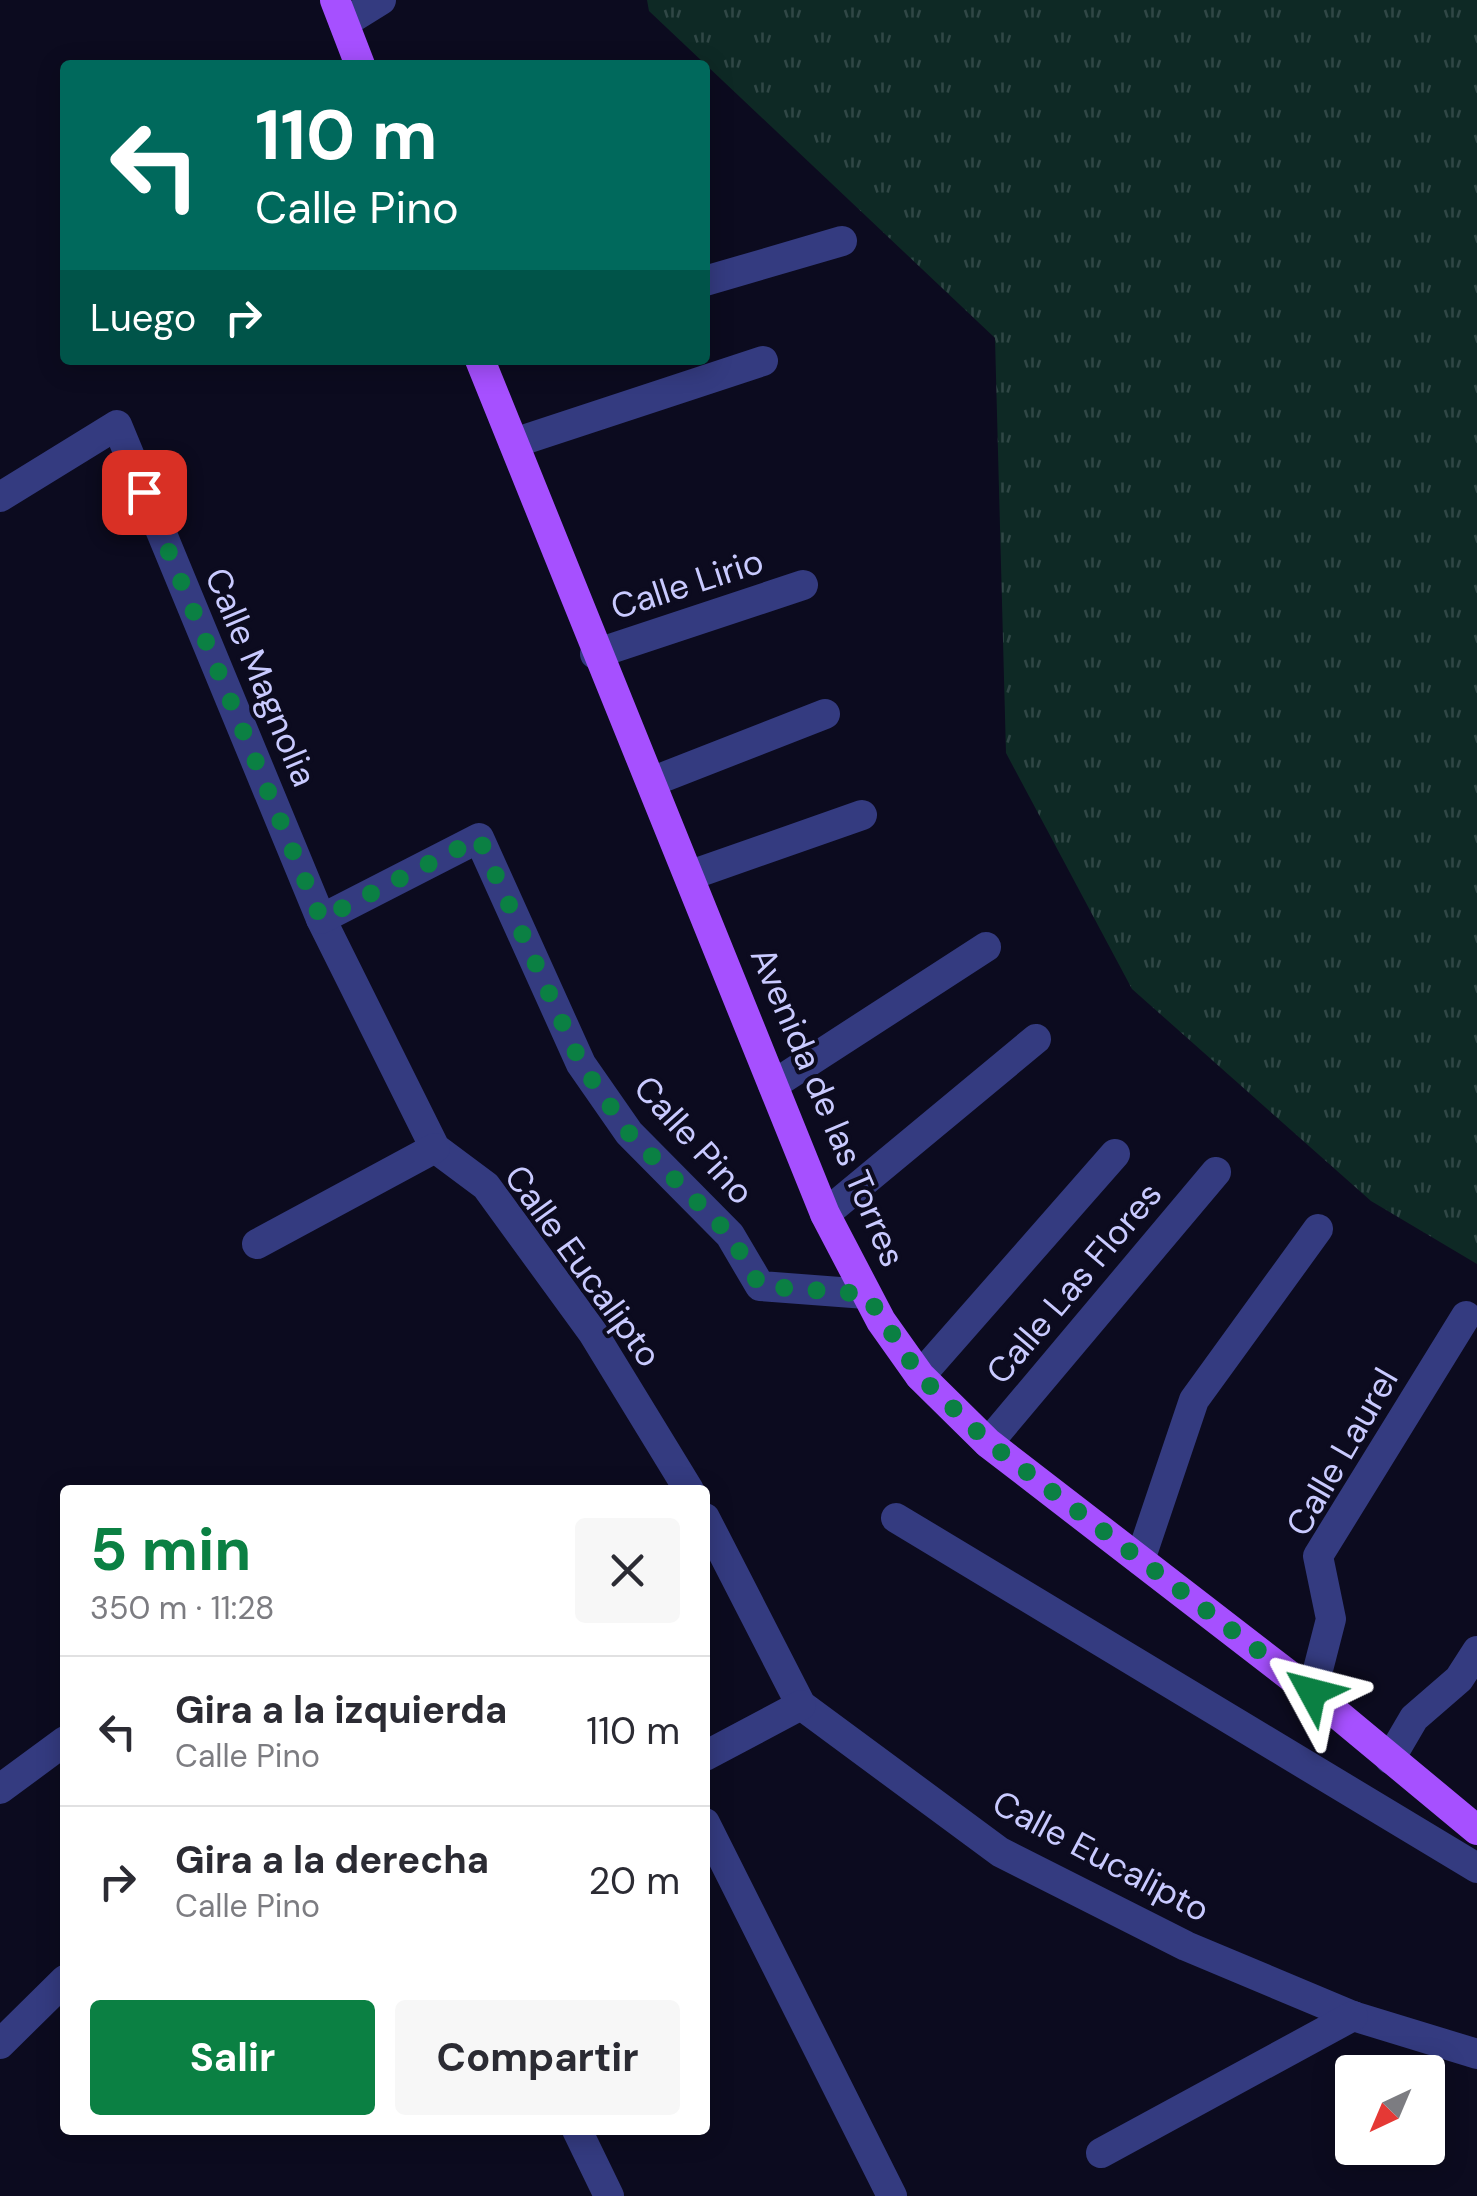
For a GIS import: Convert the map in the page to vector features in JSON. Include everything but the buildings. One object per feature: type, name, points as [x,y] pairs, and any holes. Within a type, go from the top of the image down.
[{"type":"main road","points":[[340,11],[358,60]]},
{"type":"main road","name":"Avenida de las Torres","points":[[482,365],[596,654],[692,875],[825,1214],[866,1294],[920,1376],[988,1442],[1312,1692],[1477,1830]]},
{"type":"street","points":[[340,11],[381,0]]},
{"type":"street","points":[[710,280],[842,241]]},
{"type":"street","points":[[514,443],[763,361]]},
{"type":"street","name":"Calle Magnolia","points":[[0,497],[117,425],[321,919],[435,1148]]},
{"type":"street","name":"Calle Lirio","points":[[596,654],[803,585]]},
{"type":"street","points":[[651,782],[825,714]]},
{"type":"street","points":[[692,875],[862,814]]},
{"type":"street","name":"Calle Pino","points":[[321,919],[479,838],[581,1064],[629,1133],[730,1235],[760,1286],[866,1294]]},
{"type":"street","points":[[774,1086],[986,947]]},
{"type":"street","points":[[825,1214],[1036,1039]]},
{"type":"street","points":[[257,1244],[435,1148]]},
{"type":"street","name":"Calle Eucalipto","points":[[435,1148],[486,1186],[593,1333],[686,1485]]},
{"type":"street","points":[[920,1376],[1115,1154]]},
{"type":"street","name":"Calle Las Flores","points":[[988,1442],[1216,1172]]},
{"type":"street","points":[[1140,1560],[1194,1400],[1318,1229]]},
{"type":"street","name":"Calle Laurel","points":[[1312,1692],[1331,1620],[1318,1556],[1466,1316]]},
{"type":"street","points":[[896,1518],[1477,1868]]},
{"type":"street","name":"Calle Eucalipto","points":[[710,1528],[801,1705],[1000,1852],[1186,1946],[1353,2016],[1477,2054]]},
{"type":"street","points":[[1390,1760],[1414,1718],[1460,1679],[1477,1651]]},
{"type":"street","points":[[710,1753],[801,1705]]},
{"type":"street","points":[[0,1790],[60,1746]]},
{"type":"street","points":[[710,1833],[892,2196]]},
{"type":"street","points":[[5,2029],[60,1984]]},
{"type":"street","points":[[1101,2154],[1353,2016]]},
{"type":"street","points":[[579,2135],[609,2196]]},
{"type":"green space","points":[[647,0],[1477,0],[1477,1264],[1371,1201],[1132,989],[1006,753],[995,338],[710,69],[710,60],[701,60],[649,11]]},
{"type":"route","points":[[144,492],[321,919],[479,838],[581,1064],[629,1133],[730,1235],[760,1286],[866,1294],[920,1376],[988,1442],[1312,1692]]}]
